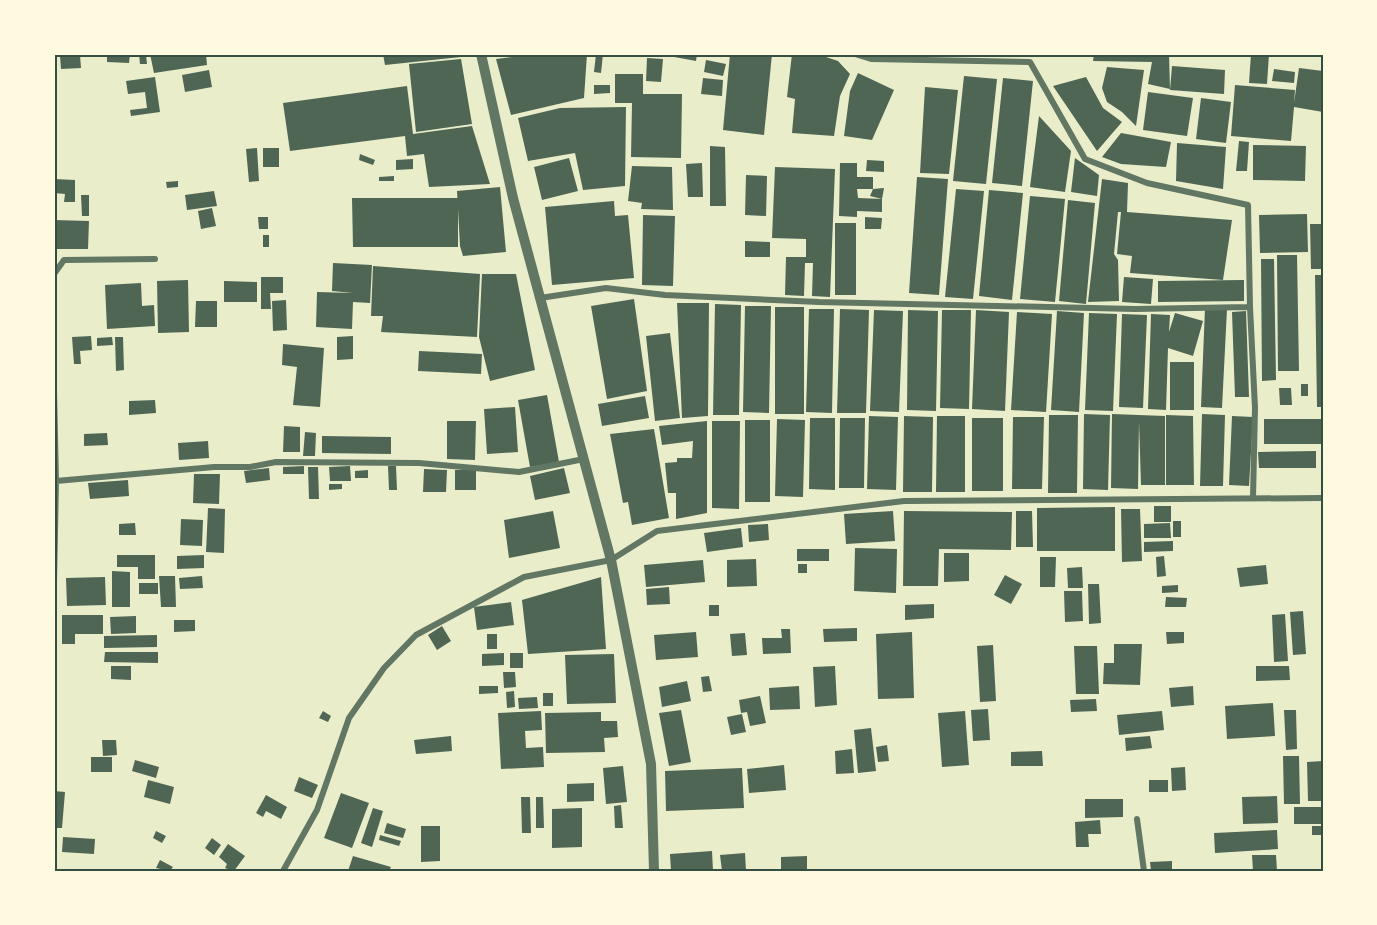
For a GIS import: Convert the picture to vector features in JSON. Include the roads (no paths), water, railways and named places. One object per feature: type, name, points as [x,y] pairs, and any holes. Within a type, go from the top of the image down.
[{"type":"street","points":[[481,54],[513,198],[611,560],[651,764],[654,871]]},
{"type":"street","points":[[855,54],[872,59],[1030,62],[1085,159],[1147,183],[1248,205],[1255,408],[1253,498]]},
{"type":"street","points":[[54,274],[64,260],[155,259]]},
{"type":"street","points":[[540,298],[606,288],[675,296],[808,302],[1136,309],[1250,307]]},
{"type":"street","points":[[54,391],[56,481],[54,582]]},
{"type":"street","points":[[56,481],[214,467],[250,468],[276,462],[419,463],[519,471],[584,459]]},
{"type":"street","points":[[283,871],[317,810],[349,718],[384,668],[416,635],[524,576],[611,560],[657,531],[904,501],[1323,498]]},
{"type":"street","points":[[1137,819],[1144,871]]}]
